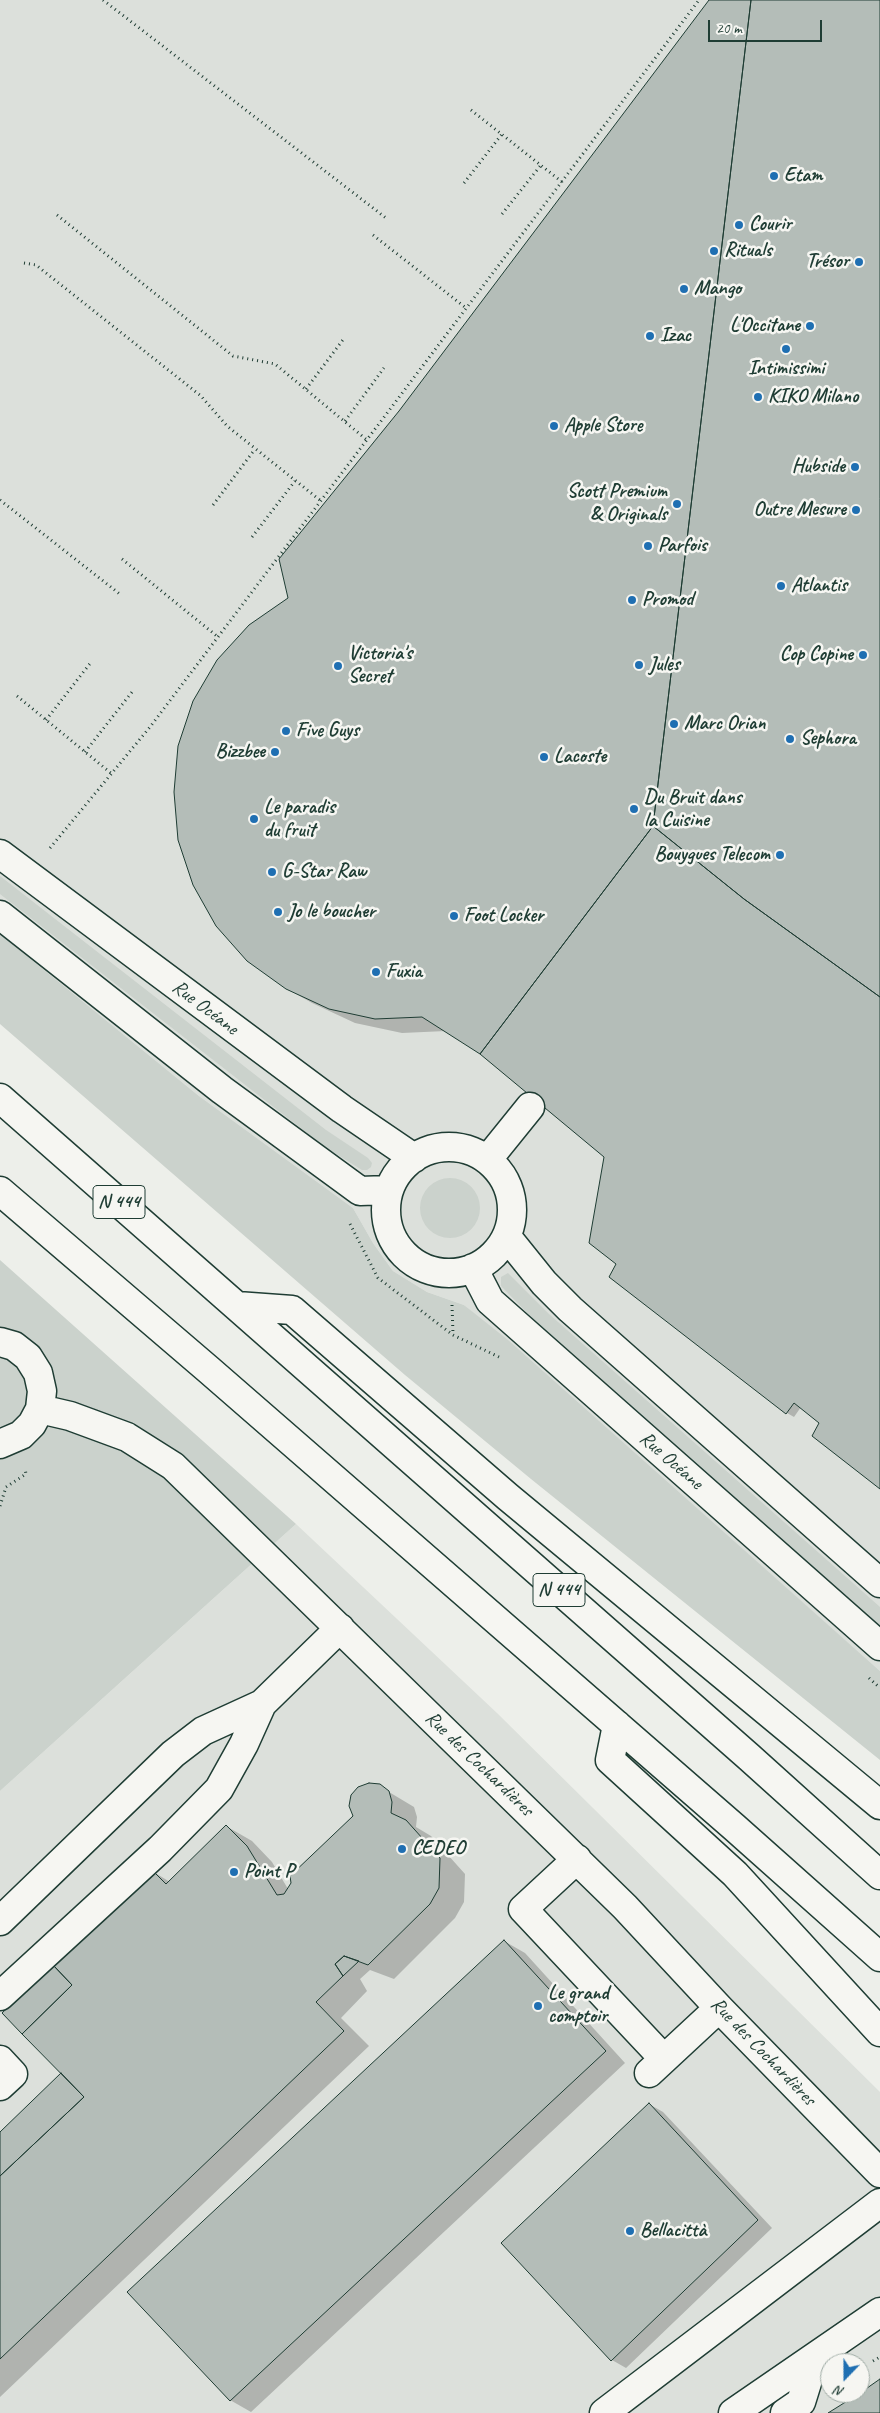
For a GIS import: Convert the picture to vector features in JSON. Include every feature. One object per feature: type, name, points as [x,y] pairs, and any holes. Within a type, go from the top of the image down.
[{"type":"main road","name":"Rue Océane","points":[[0,854],[342,1109],[414,1158]]},
{"type":"main road","points":[[0,915],[222,1090],[360,1191],[389,1190]]},
{"type":"main road","name":"N 444","points":[[0,1098],[238,1306],[880,1875]]},
{"type":"main road","points":[[488,1159],[530,1107]]},
{"type":"main road","points":[[447,1147],[464,1149],[488,1159],[507,1186],[512,1205],[507,1237],[490,1258],[473,1268],[452,1273],[432,1271],[413,1262],[398,1248],[389,1230],[386,1210],[389,1190],[398,1172],[414,1158],[430,1150],[447,1147]]},
{"type":"main road","points":[[0,1191],[617,1725],[880,1958]]},
{"type":"main road","points":[[507,1237],[544,1282],[570,1309],[880,1583]]},
{"type":"main road","name":"Rue Océane","points":[[473,1268],[490,1301],[880,1646]]},
{"type":"main road","points":[[238,1306],[292,1310],[508,1497],[880,1805]]},
{"type":"main road","points":[[0,1342],[14,1346],[28,1357],[38,1373],[42,1391],[40,1409],[32,1424],[21,1435],[0,1444]]},
{"type":"main road","name":"Rue des Cochardières","points":[[40,1409],[70,1416],[127,1437],[173,1466],[577,1859],[880,2173]]},
{"type":"main road","points":[[0,1921],[174,1754],[203,1731],[262,1704],[340,1628]]},
{"type":"main road","points":[[0,1996],[160,1848],[219,1789],[244,1744],[262,1704]]},
{"type":"main road","points":[[617,1725],[610,1760],[736,1874],[880,2032]]},
{"type":"main road","points":[[577,1859],[524,1909],[656,2066],[719,2008]]},
{"type":"main road","points":[[0,2060],[13,2074],[0,2086]]},
{"type":"main road","points":[[604,2413],[880,2203]]},
{"type":"main road","points":[[733,2413],[880,2312]]},
{"type":"main road","points":[[785,2413],[801,2402],[815,2357]]},
{"type":"path","points":[[102,0],[386,218]]},
{"type":"path","points":[[47,851],[112,774],[218,637],[698,0]]},
{"type":"path","points":[[471,110],[562,182]]},
{"type":"path","points":[[464,183],[502,134]]},
{"type":"path","points":[[502,214],[541,165]]},
{"type":"path","points":[[57,215],[233,356],[275,364],[367,440]]},
{"type":"path","points":[[373,235],[466,308]]},
{"type":"path","points":[[24,263],[36,265],[188,385],[201,396],[227,426],[321,501]]},
{"type":"path","points":[[306,389],[345,337]]},
{"type":"path","points":[[345,421],[384,368]]},
{"type":"path","points":[[213,505],[255,450]]},
{"type":"path","points":[[346,468],[350,471]]},
{"type":"path","points":[[252,537],[295,481]]},
{"type":"path","points":[[0,500],[121,595]]},
{"type":"path","points":[[122,559],[218,637]]},
{"type":"path","points":[[46,720],[92,661]]},
{"type":"path","points":[[85,752],[132,692]]},
{"type":"path","points":[[17,696],[112,774]]},
{"type":"path","points":[[348,1221],[378,1278],[453,1334],[502,1358]]},
{"type":"path","points":[[865,1675],[880,1688]]},
{"type":"shaded area","points":[[0,0],[880,0],[880,1671],[464,1305],[427,1292],[393,1271],[373,1243],[353,1208],[199,1096],[0,934]]},
{"type":"shaded area","points":[[0,876],[326,1130],[368,1158],[372,1163],[371,1167],[367,1170],[362,1170],[325,1147],[0,894]]},
{"type":"shaded area","points":[[0,934],[199,1096],[353,1208],[373,1243],[393,1271],[427,1292],[464,1305],[508,1340],[880,1671],[880,1760],[405,1375],[0,1024]]},
{"type":"shaded area","points":[[450,1178],[467,1183],[475,1191],[480,1208],[475,1225],[467,1233],[450,1238],[433,1233],[425,1225],[420,1208],[425,1191],[433,1183]]},
{"type":"shaded area","points":[[0,1260],[296,1524],[0,1791]]},
{"type":"shaded area","points":[[508,1273],[549,1314],[880,1607],[880,1627],[550,1336],[501,1286],[501,1277]]},
{"type":"shaded area","points":[[296,1524],[497,1713],[880,2092],[880,2413],[0,2413],[0,1791]]},
{"type":"building","points":[[709,0],[751,0],[653,826],[480,1054],[422,1017],[375,1019],[329,1009],[286,989],[247,961],[216,926],[193,885],[178,840],[174,792],[178,746],[193,701],[217,660],[249,625],[288,598],[279,559],[399,411]]},
{"type":"building","name":"Atlantis","points":[[751,0],[880,0],[880,997],[744,899],[653,826]]},
{"type":"building","points":[[653,826],[744,899],[880,997],[880,1489],[812,1436],[819,1423],[794,1403],[786,1414],[609,1277],[616,1264],[589,1243],[604,1157],[480,1054]]},
{"type":"building","points":[[369,1783],[380,1784],[389,1791],[392,1802],[391,1813],[406,1820],[440,1858],[439,1888],[430,1904],[368,1965],[344,1956],[335,1964],[343,1976],[316,2002],[344,2031],[0,2359],[0,2176],[84,2097],[22,2034],[72,1985],[53,1965],[152,1870],[166,1884],[226,1825],[247,1846],[277,1895],[284,1894],[291,1883],[290,1876],[353,1816],[349,1806],[351,1795],[358,1787]]},
{"type":"building","points":[[504,1940],[606,2051],[230,2401],[127,2292]]},
{"type":"building","points":[[344,1956],[359,1961],[343,1976],[335,1964]]},
{"type":"building","points":[[53,1965],[72,1985],[22,2034],[2,2013]]},
{"type":"building","points":[[61,2073],[84,2097],[0,2176],[0,2132]]},
{"type":"building","name":"Bellacittà","points":[[649,2103],[758,2220],[611,2361],[501,2243]]},
{"type":"building","points":[[880,2379],[880,2413],[828,2413],[844,2403],[870,2403],[870,2386]]},
{"type":"place","name":"Etam","points":[[774,176]]},
{"type":"place","name":"Courir","points":[[739,225]]},
{"type":"place","name":"Rituals","points":[[714,251]]},
{"type":"place","name":"Trésor","points":[[859,262]]},
{"type":"place","name":"Mango","points":[[684,289]]},
{"type":"place","name":"L'Occitane","points":[[810,326]]},
{"type":"place","name":"Izac","points":[[650,336]]},
{"type":"place","name":"Intimissimi","points":[[786,349]]},
{"type":"place","name":"KIKO Milano","points":[[758,397]]},
{"type":"place","name":"Apple Store","points":[[554,426]]},
{"type":"place","name":"Hubside","points":[[855,467]]},
{"type":"place","name":"Scott Premium & Originals","points":[[677,504]]},
{"type":"place","name":"Outre Mesure","points":[[856,510]]},
{"type":"place","name":"Parfois","points":[[648,546]]},
{"type":"place","name":"Atlantis","points":[[781,586]]},
{"type":"place","name":"Promod","points":[[632,600]]},
{"type":"place","name":"Cop Copine","points":[[863,655]]},
{"type":"place","name":"Jules","points":[[639,665]]},
{"type":"place","name":"Victoria's Secret","points":[[338,666]]},
{"type":"place","name":"Marc Orian","points":[[674,724]]},
{"type":"place","name":"Five Guys","points":[[286,731]]},
{"type":"place","name":"Sephora","points":[[790,739]]},
{"type":"place","name":"Bizzbee","points":[[275,752]]},
{"type":"place","name":"Lacoste","points":[[544,757]]},
{"type":"place","name":"Du Bruit dans la Cuisine","points":[[634,809]]},
{"type":"place","name":"Le paradis du fruit","points":[[254,819]]},
{"type":"place","name":"Bouygues Telecom","points":[[780,855]]},
{"type":"place","name":"G-Star Raw","points":[[272,872]]},
{"type":"place","name":"Jo le boucher","points":[[278,912]]},
{"type":"place","name":"Foot Locker","points":[[454,916]]},
{"type":"place","name":"Fuxia","points":[[376,972]]},
{"type":"place","name":"CEDEO","points":[[402,1849]]},
{"type":"place","name":"Point P","points":[[234,1872]]},
{"type":"place","name":"Le grand comptoir","points":[[538,2006]]},
{"type":"place","name":"Bellacittà","points":[[630,2231]]}]
